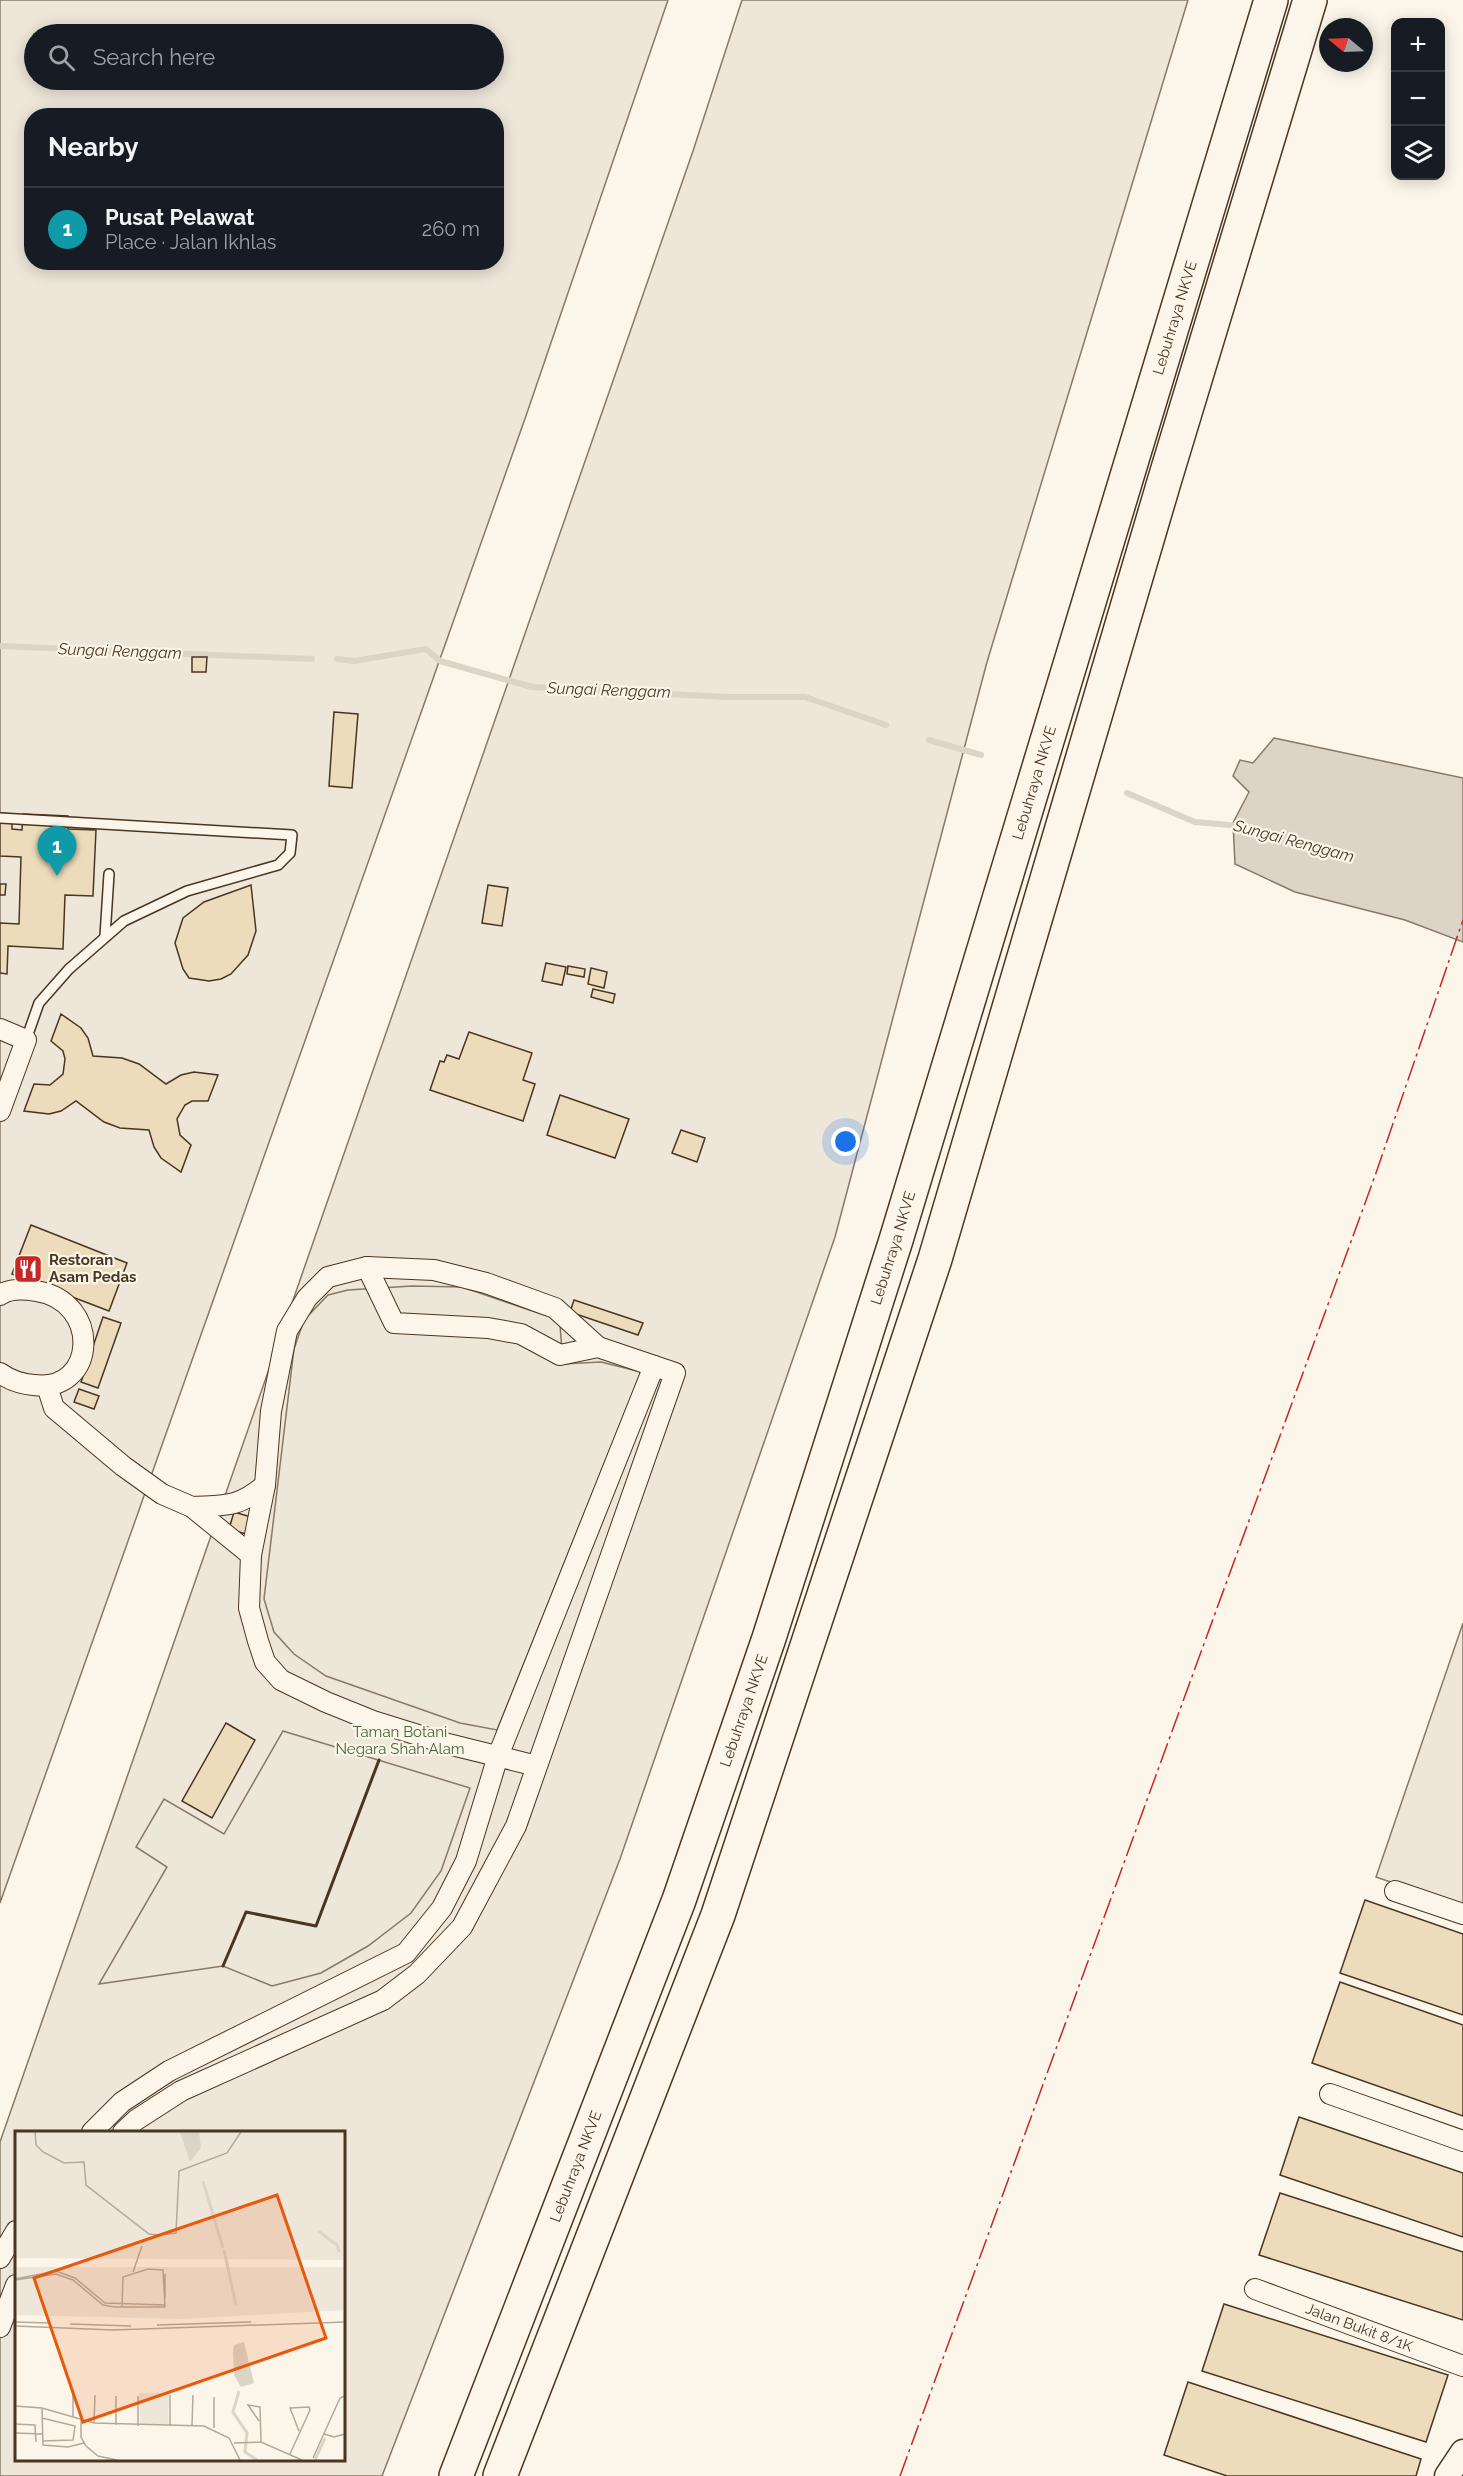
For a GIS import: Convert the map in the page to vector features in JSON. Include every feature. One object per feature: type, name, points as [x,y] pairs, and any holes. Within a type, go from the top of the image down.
[{"type":"highway","name":"Lebuhraya NKVE","points":[[456,2476],[675,1911],[769,1638],[896,1240],[1271,0]]},
{"type":"highway","points":[[500,2476],[718,1915],[935,1259],[1164,482],[1310,0]]},
{"type":"street","points":[[0,1029],[26,1040],[0,1111]]},
{"type":"street","points":[[367,1267],[394,1323],[488,1328],[521,1334],[561,1354],[598,1347]]},
{"type":"street","points":[[125,2131],[136,2120],[181,2091],[383,2000],[417,1974],[462,1927],[516,1826],[675,1373],[598,1347],[555,1308],[496,1287],[434,1270],[367,1267],[328,1277],[307,1298],[294,1316],[282,1350],[272,1411],[265,1485],[251,1555],[249,1608],[266,1662],[281,1680],[373,1721],[444,1743],[537,1766]]},
{"type":"street","points":[[0,1295],[22,1289],[54,1297],[70,1308],[80,1322],[84,1336],[83,1351],[78,1364],[69,1376],[57,1384],[47,1386],[21,1384],[0,1373]]},
{"type":"street","points":[[94,2131],[122,2102],[170,2071],[406,1953],[442,1908],[466,1861],[498,1756],[654,1366]]},
{"type":"street","points":[[47,1386],[54,1408],[123,1466],[162,1494],[192,1507],[251,1555]]},
{"type":"street","points":[[192,1507],[228,1505],[246,1500],[265,1485]]},
{"type":"street","points":[[1395,1890],[1463,1914]]},
{"type":"street","points":[[1330,2094],[1463,2141]]},
{"type":"street","points":[[0,2258],[15,2233]]},
{"type":"street","points":[[0,2327],[15,2288]]},
{"type":"street","name":"Jalan Bukit 8/1K","points":[[1255,2289],[1463,2366]]},
{"type":"street","points":[[1448,2476],[1463,2452]]},
{"type":"lane","points":[[0,818],[292,835],[290,853],[278,865],[187,891],[124,921],[69,969],[39,1003],[26,1040]]},
{"type":"lane","points":[[105,936],[109,874]]},
{"type":"green space","points":[[0,0],[668,0],[527,413],[0,1903]]},
{"type":"green space","name":"Taman Botani Negara Shah Alam","points":[[742,0],[1188,0],[987,662],[835,1237],[620,1859],[382,2476],[0,2476],[0,2142],[693,151]]},
{"type":"green space","points":[[1463,1623],[1463,1907],[1376,1877]]},
{"type":"shaded area","points":[[412,1286],[462,1287],[550,1317],[560,1325],[563,1364],[601,1362],[641,1372],[497,1730],[460,1723],[326,1676],[294,1654],[274,1632],[264,1599],[294,1349],[304,1320],[328,1295],[348,1290]]},
{"type":"shaded area","points":[[283,1731],[470,1788],[441,1871],[411,1913],[368,1946],[321,1973],[272,1986],[223,1966],[99,1984],[167,1867],[136,1847],[164,1799],[224,1834]]},
{"type":"water","points":[[1274,738],[1463,778],[1463,942],[1405,920],[1295,892],[1235,864],[1233,823],[1249,792],[1233,776],[1240,760],[1253,763]]},
{"type":"building","points":[[192,657],[207,657],[206,672],[192,672]]},
{"type":"building","points":[[334,712],[358,714],[352,788],[329,786]]},
{"type":"building","points":[[0,813],[12,814],[12,829],[22,830],[23,814],[68,816],[68,829],[96,830],[93,896],[65,895],[63,949],[8,946],[7,974],[0,973],[0,923],[19,924],[21,857],[0,856]]},
{"type":"building","points":[[0,884],[6,884],[5,895],[0,895]]},
{"type":"building","points":[[251,885],[256,931],[248,955],[231,974],[221,979],[209,981],[189,978],[183,969],[175,943],[183,918],[204,902]]},
{"type":"building","points":[[488,885],[508,888],[502,926],[482,923]]},
{"type":"building","points":[[546,963],[566,967],[562,985],[542,981]]},
{"type":"building","points":[[568,966],[585,969],[584,977],[567,974]]},
{"type":"building","points":[[591,968],[607,972],[604,988],[588,984]]},
{"type":"building","points":[[593,989],[615,994],[613,1003],[591,997]]},
{"type":"building","points":[[61,1014],[81,1028],[88,1038],[93,1056],[122,1058],[139,1064],[166,1084],[181,1075],[194,1072],[218,1075],[208,1101],[192,1101],[185,1105],[177,1119],[180,1135],[191,1145],[181,1172],[161,1158],[154,1147],[149,1130],[120,1128],[104,1122],[76,1101],[61,1111],[49,1114],[24,1111],[34,1084],[50,1085],[63,1074],[65,1059],[63,1051],[51,1041]]},
{"type":"building","points":[[469,1032],[532,1053],[523,1080],[535,1084],[523,1121],[430,1090],[440,1061],[444,1062],[447,1055],[459,1059]]},
{"type":"building","points":[[560,1095],[629,1119],[615,1158],[547,1135]]},
{"type":"building","points":[[681,1130],[705,1138],[697,1162],[672,1153]]},
{"type":"building","points":[[31,1225],[127,1263],[109,1311],[12,1274]]},
{"type":"building","points":[[574,1300],[643,1323],[638,1335],[570,1312]]},
{"type":"building","points":[[103,1317],[121,1323],[98,1388],[81,1382]]},
{"type":"building","points":[[79,1389],[99,1396],[94,1409],[74,1402]]},
{"type":"building","points":[[234,1512],[251,1517],[246,1534],[229,1529]]},
{"type":"building","points":[[226,1723],[255,1740],[212,1818],[182,1801]]},
{"type":"building","points":[[1365,1900],[1463,1934],[1463,2015],[1340,1973]]},
{"type":"building","points":[[1340,1982],[1463,2025],[1463,2116],[1312,2063]]},
{"type":"building","points":[[1299,2117],[1463,2173],[1463,2237],[1280,2175]]},
{"type":"building","points":[[1280,2193],[1463,2252],[1463,2320],[1259,2255]]},
{"type":"building","points":[[1224,2304],[1448,2375],[1426,2442],[1202,2371]]},
{"type":"building","points":[[1188,2382],[1421,2459],[1416,2476],[1227,2476],[1164,2455]]},
{"type":"waterway","name":"Sungai Renggam","points":[[0,646],[312,659]]},
{"type":"waterway","name":"Sungai Renggam","points":[[337,659],[354,661],[426,649],[440,661],[532,687],[726,697],[805,697],[886,725]]},
{"type":"waterway","name":"Sungai Renggam","points":[[929,740],[981,755]]},
{"type":"waterway","name":"Sungai Renggam","points":[[1127,793],[1195,822],[1240,826]]},
{"type":"wall","points":[[223,1966],[246,1912],[316,1926],[379,1760]]},
{"type":"power","points":[[900,2476],[1376,1173],[1463,920]]},
{"type":"place","name":"Pusat Pelawat","points":[[57,876]]},
{"type":"place","name":"Restoran Asam Pedas","points":[[28,1269]]}]
